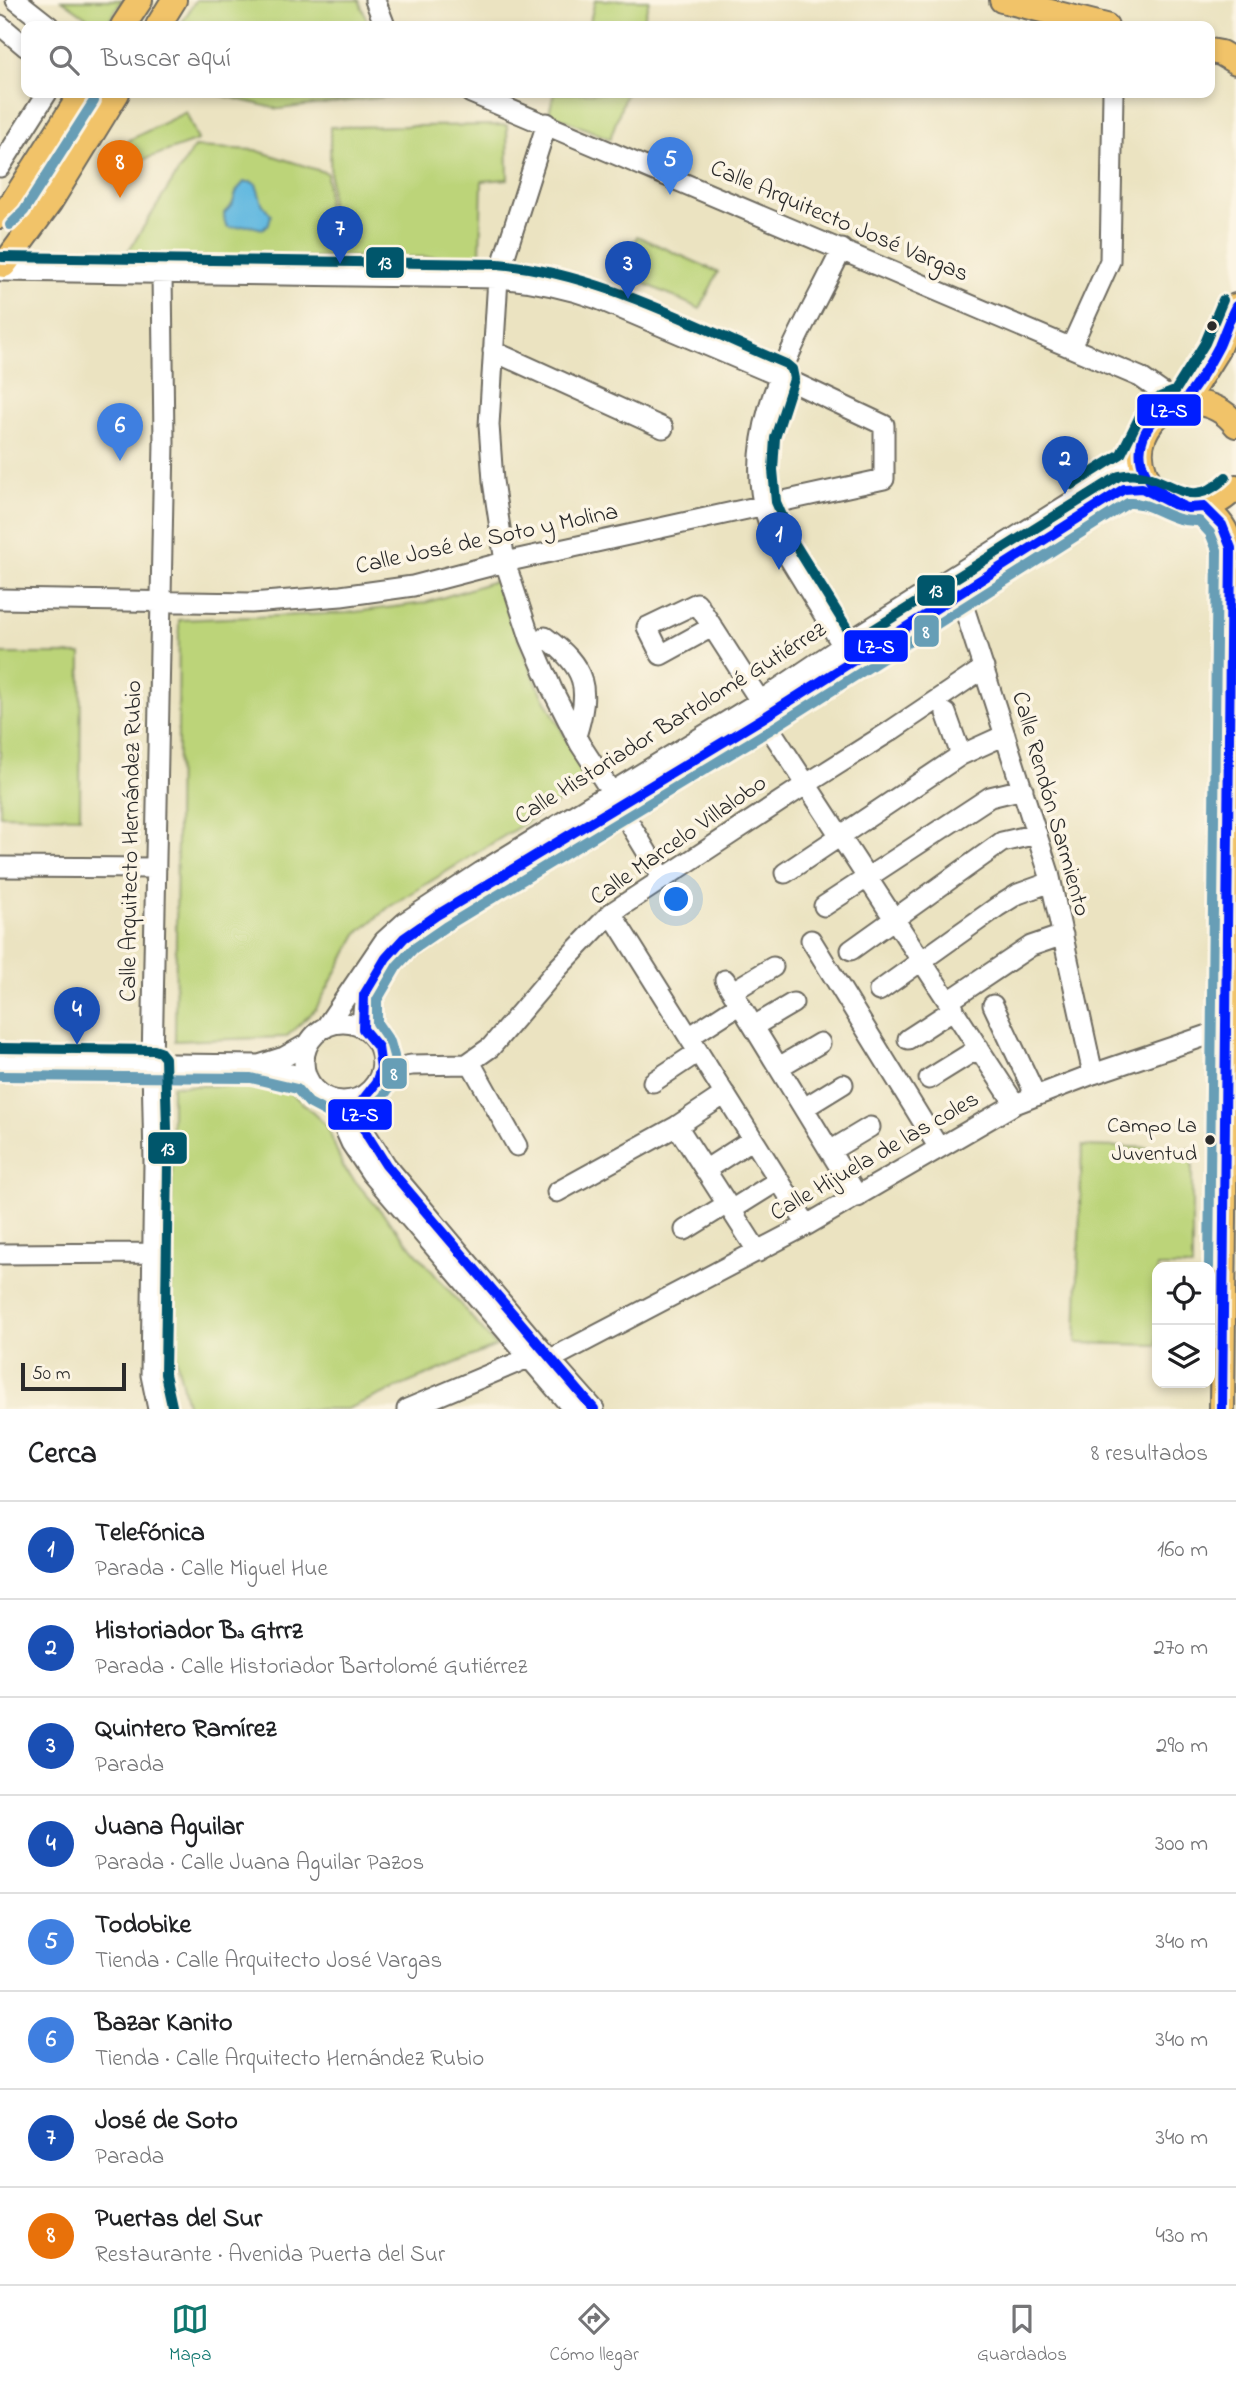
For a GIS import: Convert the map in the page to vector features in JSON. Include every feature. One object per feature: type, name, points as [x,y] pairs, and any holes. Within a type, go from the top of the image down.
[{"type":"main road","points":[[126,21],[140,0]]},
{"type":"main road","points":[[161,21],[174,0]]},
{"type":"main road","points":[[1002,0],[1086,21]]},
{"type":"main road","points":[[0,216],[12,203],[79,98]]},
{"type":"main road","points":[[2,263],[50,202],[114,98]]},
{"type":"main road","points":[[1182,404],[1217,350],[1236,306]]},
{"type":"main road","points":[[1236,425],[1230,416],[1210,404],[1182,404],[1167,410],[1153,422],[1141,447],[1142,465],[1148,482],[1160,496],[1173,504],[1188,508],[1204,507],[1221,501],[1236,487]]},
{"type":"main road","points":[[1204,507],[1228,532],[1231,548],[1231,1029],[1222,1409]]},
{"type":"street","points":[[16,0],[43,21]]},
{"type":"street","points":[[374,0],[383,21]]},
{"type":"street","points":[[0,24],[21,43]]},
{"type":"street","points":[[0,167],[44,98]]},
{"type":"street","name":"Calle Arquitecto José Vargas","points":[[484,98],[1140,377],[1182,404]]},
{"type":"street","points":[[1071,347],[1110,261],[1113,98]]},
{"type":"street","points":[[547,123],[498,278],[489,425],[505,562],[530,638],[552,689],[576,736],[662,877]]},
{"type":"street","points":[[842,249],[780,377],[761,435],[759,470],[762,506],[781,548],[846,653]]},
{"type":"street","points":[[2,263],[162,274],[498,278],[541,282],[569,289],[780,377]]},
{"type":"street","name":"Calle Arquitecto Hernández Rubio","points":[[158,1409],[151,1375],[152,1064],[161,602],[162,274]]},
{"type":"street","points":[[493,351],[663,428]]},
{"type":"street","name":"Calle José de Soto y Molina","points":[[0,599],[251,603],[341,596],[413,586],[505,562],[884,479],[884,425],[780,377]]},
{"type":"street","points":[[1140,377],[1152,402],[1153,422]]},
{"type":"street","name":"Calle Historiador Bartolomé Gutiérrez","points":[[363,1029],[364,995],[386,958],[404,938],[615,799],[761,709],[1121,471],[1131,464],[1141,447]]},
{"type":"street","name":"Calle Historiador Bartolomé Gutiérrez","points":[[846,653],[959,592],[1124,489],[1142,488],[1160,496]]},
{"type":"street","name":"Calle Rendón Sarmiento","points":[[959,592],[1051,882],[1093,1074]]},
{"type":"street","points":[[712,627],[805,785],[1015,1104]]},
{"type":"street","points":[[545,637],[574,663],[580,677],[584,692],[584,710],[576,736]]},
{"type":"street","name":"Calle Marcelo Villalobo","points":[[470,1062],[491,1047],[559,967],[611,913],[984,668]]},
{"type":"street","points":[[946,713],[961,755]]},
{"type":"street","points":[[785,873],[961,755],[1005,735]]},
{"type":"street","points":[[824,906],[990,797],[1023,789]]},
{"type":"street","name":"Calle Historiador Bartolomé Gutiérrez","points":[[259,1065],[284,1057],[309,1043],[325,1027],[384,940],[405,922],[481,872],[615,799]]},
{"type":"street","points":[[851,950],[1002,842],[1037,834]]},
{"type":"street","points":[[0,867],[156,868]]},
{"type":"street","points":[[879,991],[1018,894],[1051,882]]},
{"type":"street","points":[[611,913],[807,1225]]},
{"type":"street","points":[[908,1039],[1031,946],[1063,935]]},
{"type":"street","points":[[811,940],[939,1148]]},
{"type":"street","points":[[653,1082],[694,1044],[733,992],[773,967]]},
{"type":"street","points":[[733,992],[858,1197]]},
{"type":"street","points":[[754,1026],[793,1003]]},
{"type":"street","points":[[993,1005],[1036,1096]]},
{"type":"street","points":[[309,1043],[304,1067],[308,1079],[318,1092],[332,1100],[343,1101],[363,1096],[375,1085],[382,1058],[379,1046],[372,1037],[351,1024],[325,1027]]},
{"type":"street","name":"Calle Hijuela de las coles","points":[[551,1359],[758,1252],[858,1197],[1015,1104],[1093,1074],[1231,1029]]},
{"type":"street","points":[[779,1067],[820,1043]]},
{"type":"street","points":[[929,1079],[979,1048]]},
{"type":"street","points":[[0,1062],[259,1065],[308,1079]]},
{"type":"street","points":[[381,1070],[412,1065],[470,1062],[517,1146]]},
{"type":"street","points":[[804,1108],[843,1084]]},
{"type":"street","points":[[557,1192],[677,1126],[725,1094]]},
{"type":"street","points":[[363,1096],[360,1114],[366,1134],[386,1165],[594,1409]]},
{"type":"street","points":[[332,1100],[351,1143],[370,1172],[573,1409]]},
{"type":"street","points":[[677,1126],[758,1252]]},
{"type":"street","points":[[830,1151],[870,1127]]},
{"type":"street","points":[[705,1170],[753,1139]]},
{"type":"street","points":[[685,1230],[779,1180]]},
{"type":"street","points":[[0,1254],[153,1253]]},
{"type":"street","points":[[407,1409],[528,1358]]},
{"type":"green space","points":[[62,0],[122,0],[109,21],[92,21]]},
{"type":"green space","points":[[196,0],[359,0],[367,21],[183,21]]},
{"type":"green space","points":[[595,0],[649,0],[643,21],[590,21]]},
{"type":"green space","points":[[233,98],[376,98],[278,109]]},
{"type":"green space","points":[[553,98],[624,98],[610,139],[549,113]]},
{"type":"green space","points":[[186,112],[198,140],[145,159],[130,177],[106,162],[131,139]]},
{"type":"green space","points":[[507,125],[508,179],[482,181],[480,257],[331,257],[330,127]]},
{"type":"green space","points":[[194,147],[255,150],[327,173],[328,257],[124,258]]},
{"type":"green space","points":[[637,236],[718,272],[700,309],[620,272]]},
{"type":"green space","points":[[495,581],[537,684],[590,783],[389,907],[357,934],[316,1009],[286,1037],[175,1041],[179,620],[347,613],[425,603]]},
{"type":"green space","points":[[0,654],[81,654],[80,817],[0,815]]},
{"type":"green space","points":[[283,1085],[327,1126],[343,1167],[496,1346],[347,1409],[188,1409],[171,1336],[172,1086]]},
{"type":"green space","points":[[1082,1146],[1192,1149],[1192,1262],[1152,1262],[1152,1345],[1076,1343]]},
{"type":"water","points":[[244,182],[256,184],[262,203],[271,215],[269,224],[263,229],[249,226],[232,228],[225,223],[224,213],[232,205],[237,190]]},
{"type":"transit line","name":"8","points":[[10,225],[24,211],[94,101]]},
{"type":"transit line","name":"13","points":[[2,257],[498,264],[536,269],[609,289],[786,364],[792,369],[794,379],[775,438],[773,470],[776,502],[793,541],[855,641],[1119,476],[1150,477],[1186,492],[1198,493],[1211,489],[1226,477]]},
{"type":"transit line","name":"13","points":[[1072,485],[1121,454],[1142,412],[1160,397],[1175,391],[1205,343],[1223,300]]},
{"type":"transit line","name":"LZ-S","points":[[1183,506],[1171,500],[1151,482],[1144,471],[1141,446],[1153,421],[1181,404],[1197,384],[1219,346],[1236,306]]},
{"type":"transit line","name":"LZ-S","points":[[594,1409],[386,1165],[367,1135],[360,1116],[362,1101],[376,1083],[381,1068],[378,1047],[363,1029],[364,995],[386,958],[404,938],[437,915],[763,718],[1124,489],[1142,488],[1173,504],[1188,508],[1204,507]]},
{"type":"transit line","name":"8","points":[[0,1076],[251,1078],[297,1089],[309,1103],[326,1112],[343,1115],[372,1107],[391,1085],[395,1070],[390,1042],[377,1023],[377,1000],[397,966],[413,949],[770,730],[1128,503],[1137,503],[1178,519],[1199,521],[1210,533],[1217,550],[1209,1262]]},
{"type":"transit line","name":"LZ-S","points":[[1204,507],[1222,525],[1231,548],[1222,1409]]},
{"type":"transit line","name":"13","points":[[0,1048],[154,1050],[165,1058],[168,1163],[165,1374],[172,1406]]},
{"type":"place","name":"Todobike","points":[[670,195]]},
{"type":"place","name":"Puertas del Sur","points":[[120,198]]},
{"type":"place","name":"José de Soto","points":[[340,264]]},
{"type":"place","name":"Quintero Ramírez","points":[[628,299]]},
{"type":"place","name":"Bazar Kanito","points":[[120,461]]},
{"type":"place","name":"Historiador Bª Gtrrz","points":[[1065,494]]},
{"type":"place","name":"Telefónica","points":[[779,570]]},
{"type":"place","name":"Juana Aguilar","points":[[77,1045]]},
{"type":"place","name":"Campo La Juventud","points":[[1210,1140]]}]
